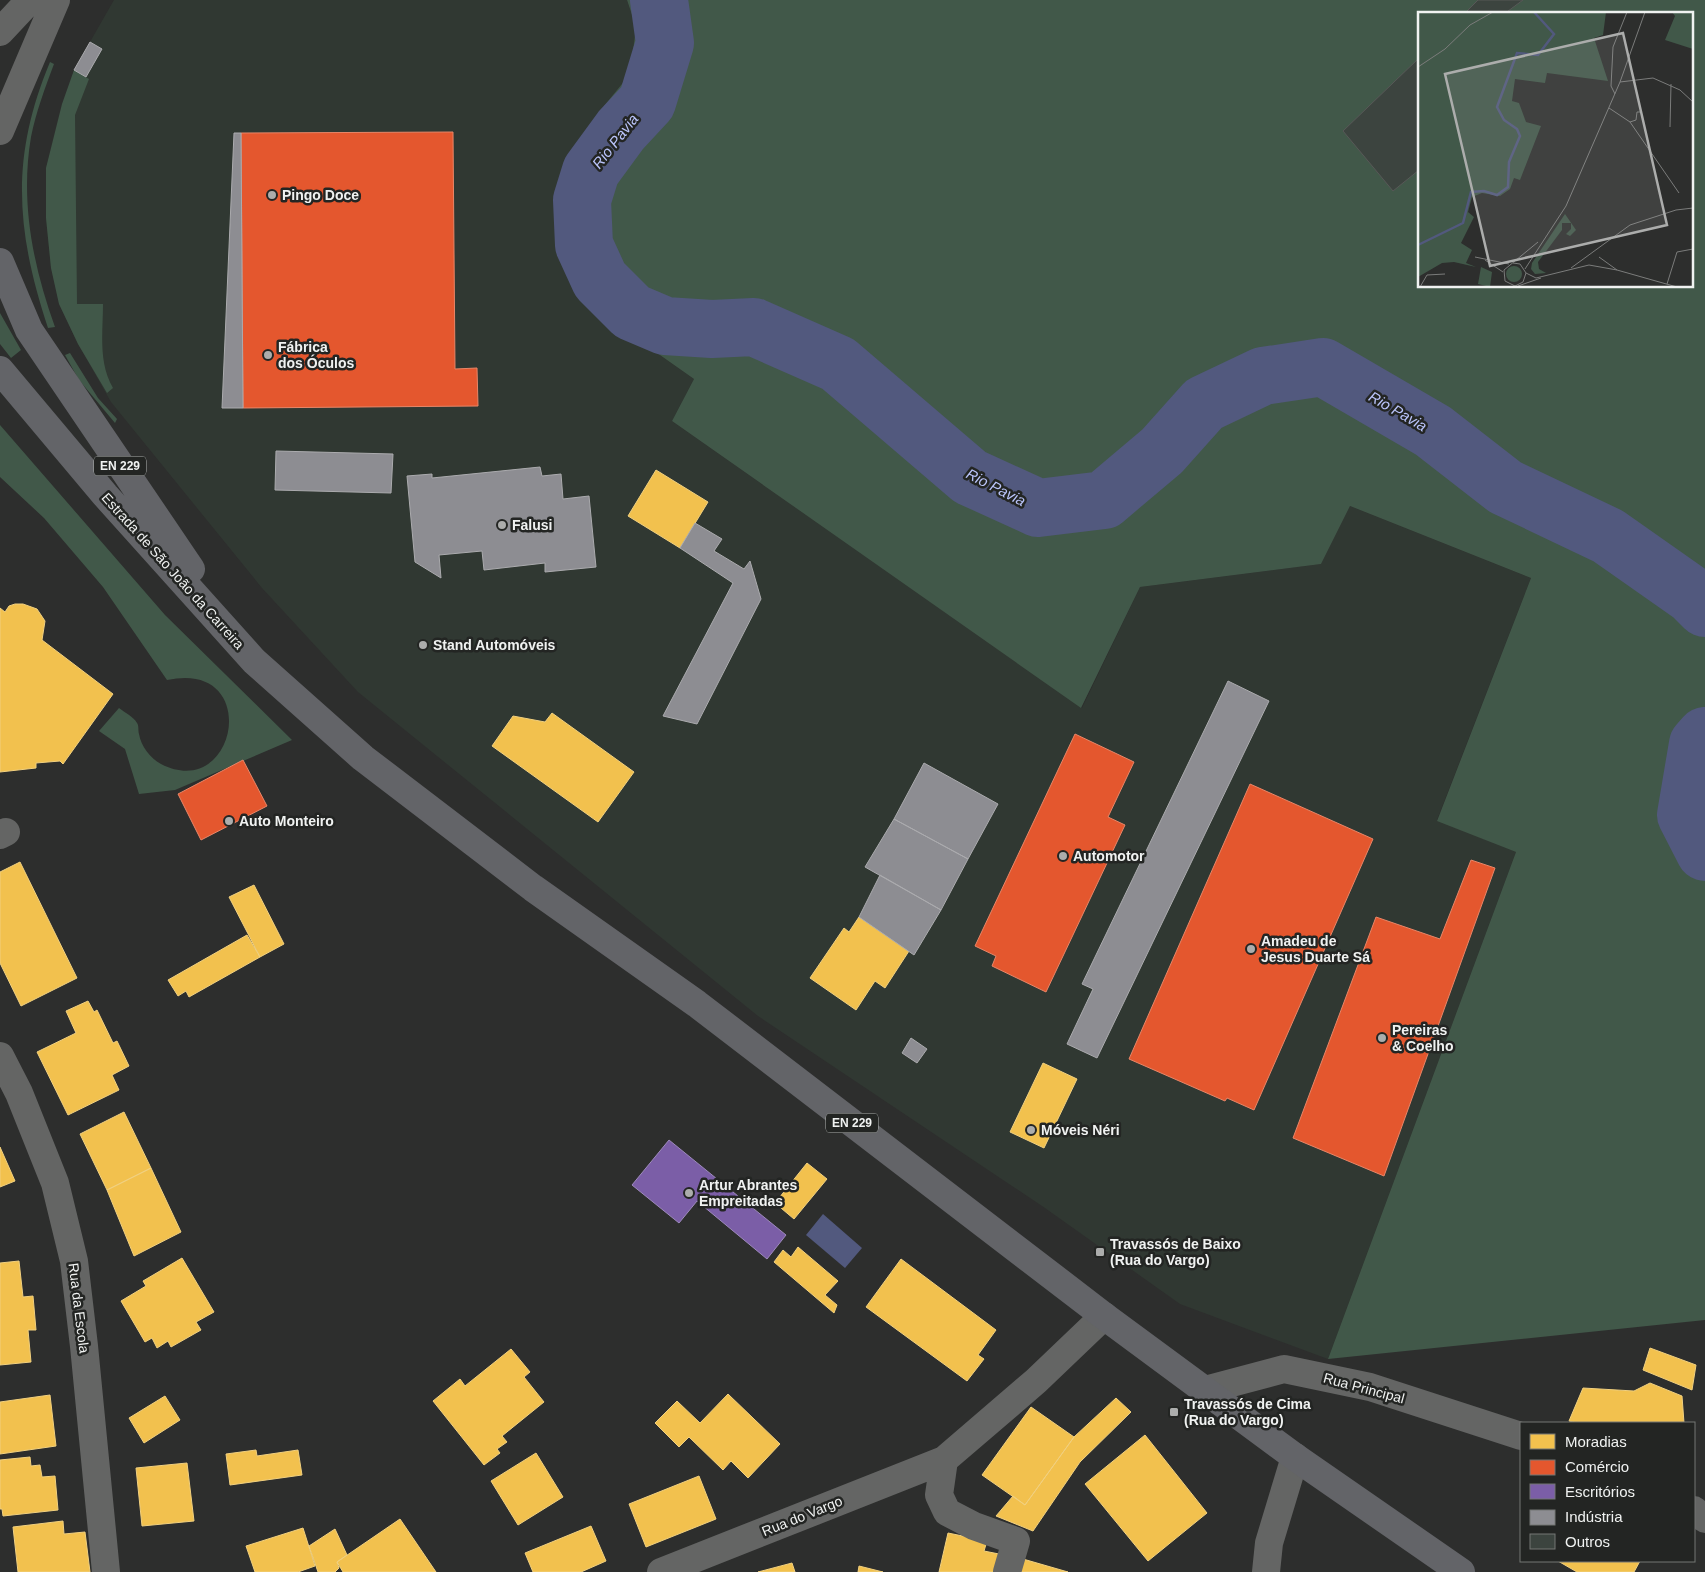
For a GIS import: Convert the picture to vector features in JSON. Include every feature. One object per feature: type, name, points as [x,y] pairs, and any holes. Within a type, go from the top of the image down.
[{"type":"main road","name":"Estrada de São João da Carreira","points":[[0,262],[29,330],[254,661]]},
{"type":"main road","name":"Estrada de São João da Carreira","points":[[0,370],[105,495],[254,661]]},
{"type":"main road","name":"EN 229","points":[[254,661],[363,758],[532,888],[696,1004],[1104,1316],[1295,1457],[1461,1572]]},
{"type":"street","points":[[0,32],[30,0]]},
{"type":"street","points":[[0,131],[56,0]]},
{"type":"street","name":"Rua da Escola","points":[[0,1056],[19,1093],[55,1183],[74,1261],[106,1572]]},
{"type":"street","name":"Rua do Vargo","points":[[661,1572],[944,1460],[1036,1381],[1104,1316]]},
{"type":"street","name":"Rua Principal","points":[[1205,1390],[1284,1369],[1370,1387],[1520,1436]]},
{"type":"street","points":[[1266,1572],[1268,1543],[1295,1457]]},
{"type":"street","points":[[944,1460],[939,1495],[947,1512],[974,1526],[1016,1541],[1007,1572]]},
{"type":"street","points":[[1695,1511],[1705,1519]]},
{"type":"shaded area","points":[[114,0],[627,0],[636,27],[630,74],[604,106],[587,156],[567,196],[613,322],[694,379],[672,421],[1082,708],[1140,587],[1321,564],[1350,506],[1531,578],[1437,820],[1516,852],[1328,1359],[1180,1304],[1045,1208],[758,1016],[358,692],[262,588],[111,402],[78,344],[59,304],[51,268],[46,218],[46,168],[74,70]]},
{"type":"green space","points":[[627,0],[1705,0],[1705,1320],[1328,1359],[1516,852],[1437,821],[1531,578],[1350,506],[1321,564],[1140,587],[1081,708],[672,421],[694,379],[613,322],[578,275],[567,196],[587,156],[604,106],[630,74],[636,27]]},
{"type":"green space","points":[[50,62],[54,64],[38,109],[31,137],[27,186],[28,210],[35,257],[40,281],[55,327],[48,328],[29,259],[22,195],[23,163],[28,130],[37,97]]},
{"type":"green space","points":[[74,70],[89,79],[75,115],[77,304],[103,304],[103,358],[108,378],[113,388],[107,393],[78,344],[59,304],[51,268],[46,218],[46,168],[62,104]]},
{"type":"green space","points":[[0,313],[21,350],[11,358],[0,344]]},
{"type":"green space","points":[[70,353],[98,398],[117,419],[115,423],[79,380],[65,355]]},
{"type":"green space","points":[[0,425],[165,615],[292,740],[175,790],[139,794],[125,749],[99,731],[119,708],[136,721],[142,743],[153,758],[161,764],[187,771],[208,764],[222,749],[228,729],[227,708],[217,690],[197,679],[167,680],[103,587],[44,518],[0,477]]},
{"type":"water","points":[[823,1214],[862,1248],[845,1268],[806,1235]]},
{"type":"building: Moradias","points":[[656,470],[708,502],[680,548],[628,516]]},
{"type":"building: Moradias","points":[[23,604],[37,609],[45,621],[42,640],[113,694],[63,764],[60,761],[36,763],[36,768],[0,772],[0,608],[5,612],[9,606]]},
{"type":"building: Moradias","points":[[552,713],[634,772],[598,822],[492,746],[513,716],[545,722]]},
{"type":"building: Moradias","points":[[20,862],[77,978],[21,1006],[0,963],[0,872]]},
{"type":"building: Moradias","points":[[254,885],[284,944],[260,957],[229,897]]},
{"type":"building: Moradias","points":[[859,917],[909,951],[885,988],[875,981],[856,1010],[810,978],[844,928],[849,932]]},
{"type":"building: Moradias","points":[[247,935],[260,957],[189,997],[186,991],[178,996],[168,980]]},
{"type":"building: Moradias","points":[[88,1001],[94,1012],[97,1010],[113,1043],[117,1041],[129,1066],[112,1075],[119,1090],[68,1115],[37,1052],[76,1033],[66,1011]]},
{"type":"building: Moradias","points":[[1043,1063],[1077,1079],[1044,1148],[1010,1132]]},
{"type":"building: Moradias","points":[[124,1112],[151,1168],[107,1190],[80,1134]]},
{"type":"building: Moradias","points":[[0,1147],[15,1181],[0,1187]]},
{"type":"building: Moradias","points":[[807,1163],[827,1179],[794,1219],[775,1203]]},
{"type":"building: Moradias","points":[[151,1168],[181,1232],[134,1256],[107,1190]]},
{"type":"building: Moradias","points":[[798,1247],[838,1281],[825,1295],[837,1305],[834,1313],[774,1262],[783,1250],[791,1257]]},
{"type":"building: Moradias","points":[[182,1258],[214,1312],[196,1322],[201,1330],[171,1347],[168,1341],[157,1348],[152,1338],[145,1342],[121,1301],[146,1286],[143,1281]]},
{"type":"building: Moradias","points":[[901,1259],[996,1330],[978,1355],[984,1359],[967,1381],[866,1307]]},
{"type":"building: Moradias","points":[[19,1261],[23,1297],[33,1296],[36,1330],[28,1330],[31,1362],[0,1365],[0,1263]]},
{"type":"building: Moradias","points":[[1650,1348],[1696,1365],[1692,1390],[1643,1370]]},
{"type":"building: Moradias","points":[[511,1349],[530,1372],[524,1377],[544,1402],[502,1436],[507,1442],[497,1449],[500,1453],[484,1465],[433,1401],[460,1379],[465,1386]]},
{"type":"building: Moradias","points":[[1650,1383],[1682,1396],[1684,1422],[1569,1421],[1583,1388],[1634,1391]]},
{"type":"building: Moradias","points":[[728,1394],[780,1444],[748,1478],[731,1461],[723,1470],[689,1437],[679,1447],[655,1423],[677,1401],[700,1423]]},
{"type":"building: Moradias","points":[[50,1395],[56,1446],[0,1454],[0,1402]]},
{"type":"building: Moradias","points":[[165,1396],[180,1420],[144,1443],[129,1418]]},
{"type":"building: Moradias","points":[[1116,1398],[1131,1412],[1080,1462],[1033,1531],[996,1516],[1013,1496],[1025,1505],[1074,1437]]},
{"type":"building: Moradias","points":[[1031,1407],[1074,1437],[1025,1505],[982,1475]]},
{"type":"building: Moradias","points":[[1145,1435],[1207,1513],[1148,1561],[1085,1484]]},
{"type":"building: Moradias","points":[[256,1450],[257,1456],[298,1450],[302,1475],[230,1485],[226,1454]]},
{"type":"building: Moradias","points":[[536,1453],[563,1497],[518,1525],[491,1481]]},
{"type":"building: Moradias","points":[[30,1457],[31,1466],[40,1465],[42,1477],[55,1476],[58,1510],[3,1516],[2,1509],[0,1509],[0,1460]]},
{"type":"building: Moradias","points":[[187,1463],[194,1521],[142,1526],[136,1468]]},
{"type":"building: Moradias","points":[[699,1476],[716,1519],[646,1547],[629,1504]]},
{"type":"building: Moradias","points":[[400,1519],[436,1572],[343,1572],[337,1562]]},
{"type":"building: Moradias","points":[[63,1521],[64,1534],[85,1532],[90,1572],[18,1572],[13,1527]]},
{"type":"building: Moradias","points":[[591,1526],[606,1561],[581,1572],[533,1572],[525,1553]]},
{"type":"building: Moradias","points":[[303,1528],[315,1566],[298,1572],[255,1572],[246,1546]]},
{"type":"building: Moradias","points":[[335,1529],[347,1555],[337,1562],[339,1568],[335,1572],[318,1572],[309,1546]]},
{"type":"building: Moradias","points":[[948,1533],[987,1541],[984,1551],[999,1554],[995,1572],[939,1572]]},
{"type":"building: Moradias","points":[[1023,1559],[1068,1572],[1020,1572]]},
{"type":"building: Moradias","points":[[1560,1562],[1639,1562],[1634,1572],[1577,1572]]},
{"type":"building: Moradias","points":[[792,1563],[795,1572],[758,1572]]},
{"type":"building: Moradias","points":[[859,1566],[883,1572],[858,1572]]},
{"type":"building: Comércio","points":[[453,132],[455,369],[477,368],[478,406],[243,408],[241,133]]},
{"type":"building: Comércio","name":"Automotor","points":[[1075,734],[1134,762],[1108,817],[1125,825],[1046,992],[992,966],[996,956],[975,946]]},
{"type":"building: Comércio","points":[[243,760],[267,806],[201,840],[178,794]]},
{"type":"building: Comércio","name":"Amadeu de Jesus Duarte Sá","points":[[1250,784],[1373,839],[1254,1110],[1227,1098],[1225,1101],[1129,1059]]},
{"type":"building: Comércio","name":"Pereiras & Coelho","points":[[1471,860],[1495,868],[1384,1176],[1293,1138],[1376,917],[1440,939]]},
{"type":"building: Escritórios","name":"Artur Abrantes Empreitadas","points":[[669,1140],[786,1235],[767,1259],[697,1201],[679,1223],[632,1185]]},
{"type":"building: Indústria","points":[[90,42],[102,49],[86,77],[74,70]]},
{"type":"building: Indústria","points":[[234,133],[241,133],[243,408],[222,408]]},
{"type":"building: Indústria","points":[[276,451],[393,454],[391,493],[275,490]]},
{"type":"building: Indústria","name":"Falusi","points":[[540,467],[542,476],[561,474],[563,499],[589,496],[596,567],[545,572],[545,563],[484,570],[482,551],[439,555],[441,578],[415,562],[407,476],[432,474],[432,478]]},
{"type":"building: Indústria","points":[[695,523],[722,539],[714,551],[744,569],[750,561],[761,599],[697,724],[663,716],[733,583],[680,548]]},
{"type":"building: Indústria","points":[[1228,681],[1269,701],[1097,1058],[1067,1044],[1093,989],[1082,984]]},
{"type":"building: Indústria","points":[[924,763],[998,804],[968,859],[894,819]]},
{"type":"building: Indústria","points":[[894,819],[968,859],[941,910],[865,867]]},
{"type":"building: Indústria","points":[[880,875],[941,910],[914,955],[859,917]]},
{"type":"building: Indústria","points":[[911,1038],[927,1049],[917,1063],[902,1053]]},
{"type":"building: Outros","points":[[1478,0],[1523,0],[1507,12],[1466,12]]},
{"type":"building: Outros","points":[[1418,59],[1418,171],[1393,191],[1343,131]]},
{"type":"waterway","name":"Rio Pavia","points":[[659,0],[665,43],[647,102],[621,130],[591,171],[582,200],[584,245],[600,280],[632,312],[665,326],[712,329],[754,327],[838,364],[970,477],[1038,508],[1104,500],[1162,451],[1204,404],[1263,376],[1323,367],[1433,431],[1505,487],[1608,536],[1692,595],[1705,608]]},
{"type":"waterway","name":"Rio Pavia","points":[[1705,736],[1698,744],[1686,815],[1705,852]]},
{"type":"place","name":"Pingo Doce","points":[[272,195]]},
{"type":"place","name":"Fábrica dos Óculos","points":[[268,355]]},
{"type":"place","name":"Falusi","points":[[502,525]]},
{"type":"place","name":"Stand Automóveis","points":[[423,645]]},
{"type":"place","name":"Auto Monteiro","points":[[229,821]]},
{"type":"place","name":"Automotor","points":[[1063,856]]},
{"type":"place","name":"Amadeu de Jesus Duarte Sá","points":[[1251,949]]},
{"type":"place","name":"Pereiras & Coelho","points":[[1382,1038]]},
{"type":"place","name":"Móveis Néri","points":[[1031,1130]]},
{"type":"place","name":"Artur Abrantes Empreitadas","points":[[689,1193]]},
{"type":"place","name":"Travassós de Baixo (Rua do Vargo)","points":[[1100,1252]]},
{"type":"place","name":"Travassós de Cima (Rua do Vargo)","points":[[1174,1412]]}]
